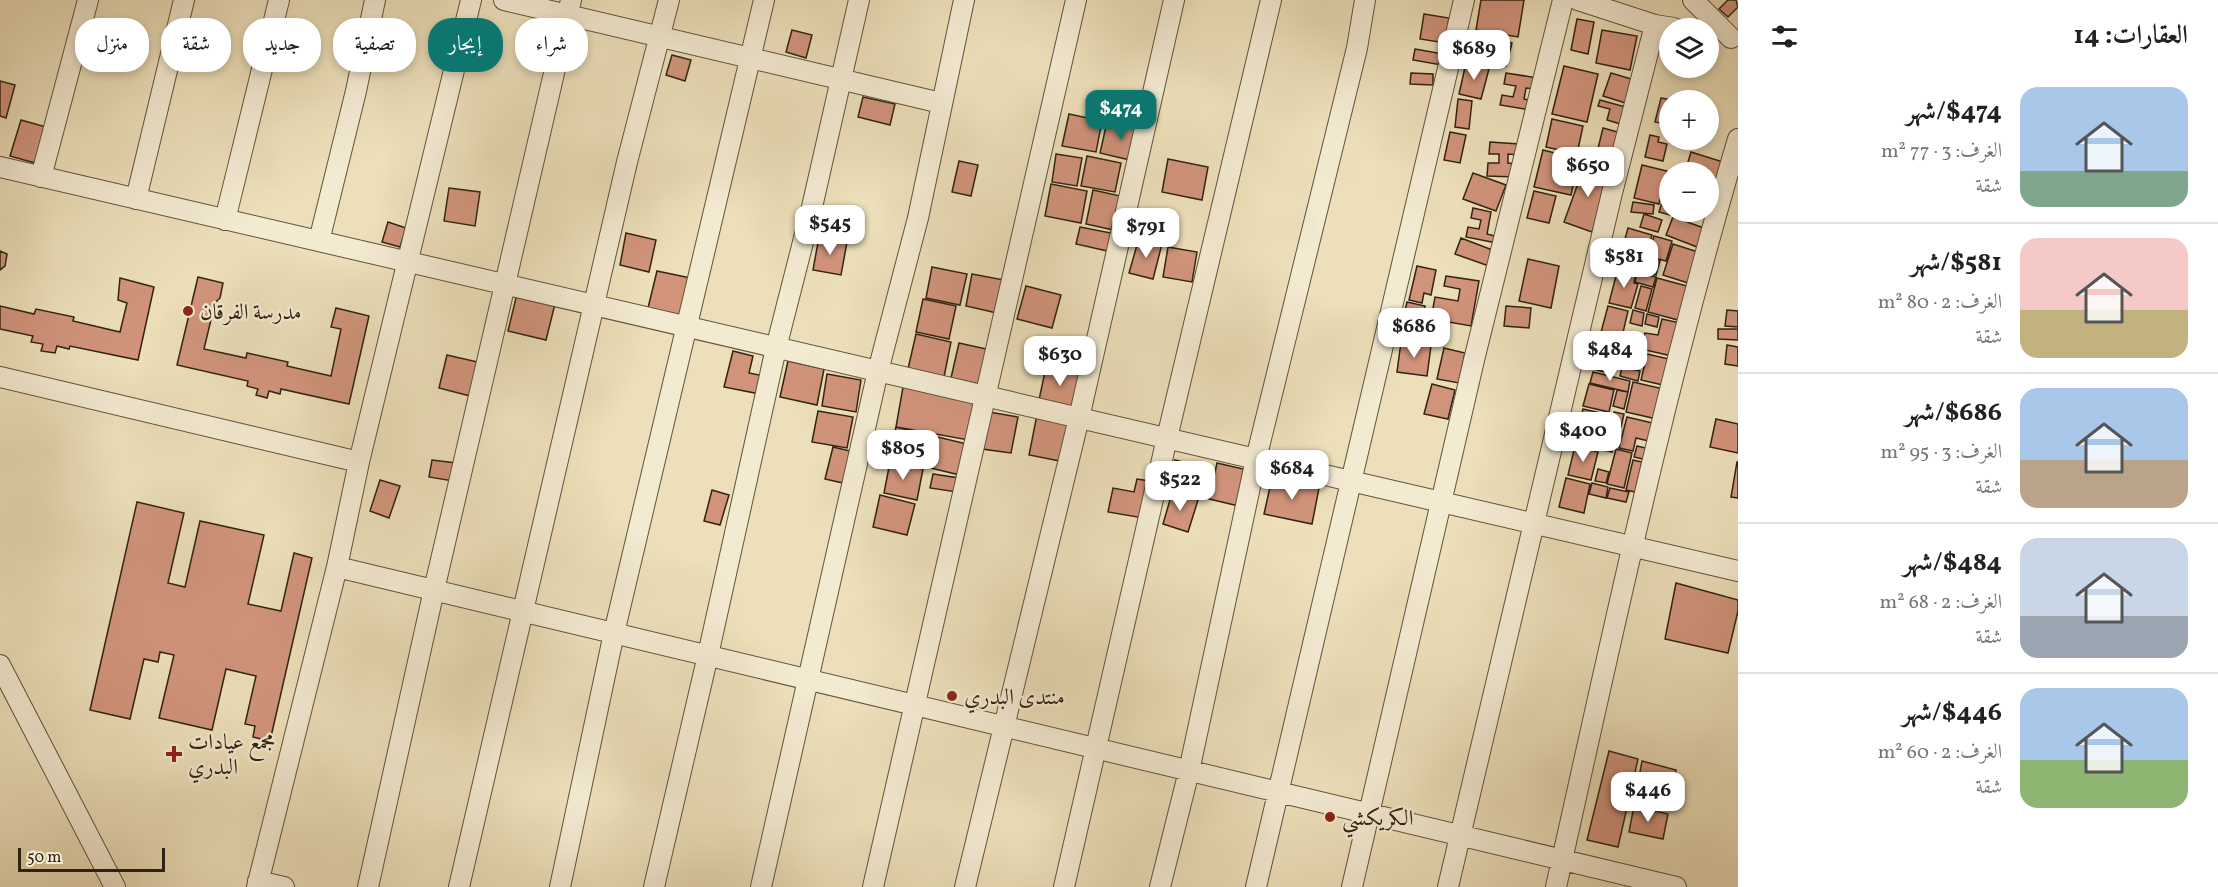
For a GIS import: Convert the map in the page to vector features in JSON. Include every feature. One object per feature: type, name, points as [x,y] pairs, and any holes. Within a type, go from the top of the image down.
[{"type":"street","points":[[41,177],[88,0]]},
{"type":"street","points":[[136,199],[184,0]]},
{"type":"street","points":[[225,220],[279,0]]},
{"type":"street","points":[[319,242],[356,91],[375,0]]},
{"type":"street","points":[[284,887],[258,884],[337,567],[359,462],[446,111],[471,0]]},
{"type":"street","points":[[504,0],[569,7],[661,37],[941,103]]},
{"type":"street","points":[[459,887],[627,162],[669,0]]},
{"type":"street","points":[[560,887],[614,633],[764,0]]},
{"type":"street","points":[[654,887],[776,348],[812,207],[859,0]]},
{"type":"street","points":[[761,887],[878,371],[918,218],[964,0]]},
{"type":"street","points":[[873,887],[1076,0]]},
{"type":"street","points":[[965,887],[1079,418],[1173,0]]},
{"type":"street","points":[[1064,887],[1271,0]]},
{"type":"street","points":[[1160,887],[1189,771],[1256,459],[1357,48],[1365,0]]},
{"type":"street","points":[[1256,887],[1464,0]]},
{"type":"street","points":[[1352,887],[1440,502],[1563,0]]},
{"type":"street","points":[[1578,0],[1659,25]]},
{"type":"street","points":[[1694,0],[1734,40]]},
{"type":"street","points":[[368,887],[569,7]]},
{"type":"street","points":[[1719,37],[1734,40]]},
{"type":"street","points":[[1448,887],[1609,204],[1659,46]]},
{"type":"street","points":[[1556,887],[1633,547],[1714,219],[1738,139]]},
{"type":"street","points":[[0,167],[1738,571]]},
{"type":"street","points":[[0,377],[359,462]]},
{"type":"street","points":[[337,567],[1676,887]]},
{"type":"street","points":[[0,665],[115,887]]},
{"type":"building","points":[[1481,0],[1524,0],[1518,37],[1476,30]]},
{"type":"building","points":[[1728,0],[1736,0],[1738,7],[1728,17],[1719,9]]},
{"type":"building","points":[[1424,14],[1449,18],[1445,43],[1420,39]]},
{"type":"building","points":[[1577,19],[1594,22],[1588,54],[1571,50]]},
{"type":"building","points":[[792,30],[812,35],[806,58],[786,52]]},
{"type":"building","points":[[1602,30],[1637,36],[1630,70],[1596,63]]},
{"type":"building","points":[[1481,35],[1512,43],[1506,66],[1474,58]]},
{"type":"building","points":[[1415,49],[1449,55],[1447,66],[1413,60]]},
{"type":"building","points":[[672,55],[691,60],[685,81],[666,75]]},
{"type":"building","points":[[1466,63],[1489,69],[1481,99],[1459,94]]},
{"type":"building","points":[[1564,66],[1598,74],[1587,122],[1552,114]]},
{"type":"building","points":[[1411,73],[1433,74],[1433,85],[1410,84]]},
{"type":"building","points":[[1506,73],[1538,78],[1536,89],[1526,88],[1524,99],[1533,101],[1531,110],[1500,105],[1502,95],[1513,97],[1516,86],[1504,84]]},
{"type":"building","points":[[1611,73],[1638,81],[1632,105],[1603,96]]},
{"type":"building","points":[[0,81],[15,85],[6,118],[0,116]]},
{"type":"building","points":[[863,97],[895,104],[890,125],[858,117]]},
{"type":"building","points":[[1458,99],[1472,101],[1469,129],[1455,127]]},
{"type":"building","points":[[1600,100],[1629,108],[1624,125],[1607,120],[1610,109],[1598,106]]},
{"type":"building","points":[[1659,106],[1659,123],[1655,122]]},
{"type":"building","points":[[1069,114],[1102,121],[1096,152],[1062,146]]},
{"type":"building","points":[[1552,119],[1583,126],[1577,154],[1546,147]]},
{"type":"building","points":[[21,120],[46,127],[35,163],[10,156]]},
{"type":"building","points":[[1107,122],[1141,129],[1134,161],[1100,153]]},
{"type":"building","points":[[1603,128],[1625,134],[1617,167],[1595,161]]},
{"type":"building","points":[[1450,132],[1466,135],[1460,163],[1444,160]]},
{"type":"building","points":[[1650,135],[1659,137],[1659,150],[1666,150],[1663,161],[1645,157]]},
{"type":"building","points":[[1490,142],[1519,144],[1519,155],[1508,154],[1508,163],[1517,164],[1516,177],[1487,176],[1488,163],[1499,163],[1499,154],[1489,154]]},
{"type":"building","points":[[1543,150],[1579,159],[1571,195],[1534,187]]},
{"type":"building","points":[[1691,152],[1723,162],[1719,174],[1719,162],[1688,162]]},
{"type":"building","points":[[1056,154],[1082,158],[1077,186],[1052,182]]},
{"type":"building","points":[[1087,156],[1121,163],[1115,192],[1081,186]]},
{"type":"building","points":[[1168,159],[1208,167],[1202,200],[1162,192]]},
{"type":"building","points":[[959,161],[978,165],[971,196],[952,192]]},
{"type":"building","points":[[1585,164],[1613,174],[1592,232],[1564,222]]},
{"type":"building","points":[[1642,165],[1659,169],[1659,204],[1634,198]]},
{"type":"building","points":[[1473,173],[1506,185],[1496,211],[1463,199]]},
{"type":"building","points":[[1051,184],[1087,191],[1081,223],[1045,216]]},
{"type":"building","points":[[449,188],[480,192],[475,226],[444,221]]},
{"type":"building","points":[[1093,190],[1125,197],[1118,231],[1086,224]]},
{"type":"building","points":[[1534,191],[1556,196],[1549,223],[1527,218]]},
{"type":"building","points":[[1633,202],[1654,205],[1653,214],[1631,212]]},
{"type":"building","points":[[1473,208],[1491,212],[1487,234],[1495,236],[1499,217],[1506,218],[1502,244],[1466,237],[1468,227],[1479,229],[1481,220],[1471,218]]},
{"type":"building","points":[[1644,214],[1661,222],[1658,232],[1640,227]]},
{"type":"building","points":[[388,222],[406,228],[400,247],[382,242]]},
{"type":"building","points":[[1671,222],[1687,222],[1704,228],[1697,247],[1666,235]]},
{"type":"building","points":[[1080,227],[1116,234],[1112,252],[1076,244]]},
{"type":"building","points":[[1628,228],[1652,235],[1646,257],[1660,261],[1656,275],[1618,264]]},
{"type":"building","points":[[626,233],[656,240],[649,272],[620,265]]},
{"type":"building","points":[[1654,236],[1672,241],[1666,261],[1648,256]]},
{"type":"building","points":[[819,237],[847,242],[841,275],[813,270]]},
{"type":"building","points":[[1139,238],[1162,244],[1153,279],[1129,273]]},
{"type":"building","points":[[1461,238],[1495,251],[1489,266],[1455,254]]},
{"type":"building","points":[[1673,244],[1698,252],[1688,283],[1663,275]]},
{"type":"building","points":[[1168,247],[1197,252],[1192,282],[1163,277]]},
{"type":"building","points":[[0,251],[7,254],[5,266],[0,270]]},
{"type":"building","points":[[1528,259],[1559,266],[1551,308],[1519,301]]},
{"type":"building","points":[[1417,266],[1436,270],[1431,295],[1424,293],[1422,303],[1409,300]]},
{"type":"building","points":[[932,267],[967,274],[960,305],[926,298]]},
{"type":"building","points":[[1618,268],[1636,273],[1634,283],[1638,284],[1631,308],[1609,303]]},
{"type":"building","points":[[657,271],[691,278],[682,316],[648,308]]},
{"type":"building","points":[[1637,273],[1656,277],[1653,287],[1635,282]]},
{"type":"building","points":[[972,274],[1004,280],[997,313],[966,306]]},
{"type":"building","points":[[1446,276],[1479,281],[1471,326],[1431,319],[1435,297],[1458,301],[1460,289],[1444,286]]},
{"type":"building","points":[[198,277],[223,283],[220,298],[215,303],[204,349],[246,358],[247,353],[288,362],[287,366],[331,376],[341,329],[331,327],[336,308],[369,316],[349,404],[281,389],[280,394],[269,391],[267,398],[256,395],[258,389],[247,386],[248,381],[177,365]]},
{"type":"building","points":[[120,278],[154,287],[138,360],[70,346],[69,349],[57,346],[55,353],[41,351],[43,344],[31,342],[33,336],[0,329],[0,306],[34,314],[36,309],[74,317],[73,321],[120,332],[127,303],[118,300]]},
{"type":"building","points":[[1657,278],[1687,286],[1678,320],[1648,312]]},
{"type":"building","points":[[1026,286],[1061,295],[1052,328],[1017,319]]},
{"type":"building","points":[[1641,286],[1652,289],[1646,311],[1635,308]]},
{"type":"building","points":[[517,294],[555,304],[546,340],[508,331]]},
{"type":"building","points":[[923,299],[956,306],[949,339],[916,332]]},
{"type":"building","points":[[1407,302],[1425,306],[1419,334],[1401,330]]},
{"type":"building","points":[[1506,306],[1531,308],[1529,328],[1504,326]]},
{"type":"building","points":[[1608,306],[1628,311],[1621,341],[1600,336]]},
{"type":"building","points":[[1633,310],[1644,313],[1642,326],[1630,323]]},
{"type":"building","points":[[1727,310],[1738,311],[1738,327],[1725,326]]},
{"type":"building","points":[[1647,314],[1659,317],[1657,327],[1645,324]]},
{"type":"building","points":[[1662,319],[1680,323],[1672,356],[1641,349],[1645,333],[1658,335]]},
{"type":"building","points":[[1718,329],[1738,329],[1738,340],[1718,339]]},
{"type":"building","points":[[916,334],[951,342],[944,377],[908,369]]},
{"type":"building","points":[[1628,334],[1640,336],[1637,349],[1625,346]]},
{"type":"building","points":[[1600,339],[1620,344],[1612,374],[1593,369]]},
{"type":"building","points":[[1401,342],[1431,346],[1427,376],[1397,372]]},
{"type":"building","points":[[959,343],[991,350],[983,385],[951,378]]},
{"type":"building","points":[[1727,345],[1738,347],[1738,366],[1725,364]]},
{"type":"building","points":[[1623,346],[1644,351],[1641,361],[1621,357]]},
{"type":"building","points":[[1444,348],[1465,353],[1459,383],[1437,379]]},
{"type":"building","points":[[733,351],[753,356],[749,373],[764,376],[760,394],[724,387]]},
{"type":"building","points":[[1647,354],[1669,359],[1663,385],[1641,380]]},
{"type":"building","points":[[447,355],[482,363],[474,397],[439,388]]},
{"type":"building","points":[[788,361],[824,369],[817,405],[780,397]]},
{"type":"building","points":[[1046,367],[1082,374],[1074,408],[1039,400]]},
{"type":"building","points":[[1622,367],[1640,371],[1638,381],[1620,376]]},
{"type":"building","points":[[1593,372],[1630,381],[1628,392],[1590,383]]},
{"type":"building","points":[[827,374],[861,380],[856,412],[822,406]]},
{"type":"building","points":[[1633,382],[1668,390],[1661,420],[1626,412]]},
{"type":"building","points":[[1432,384],[1455,390],[1448,419],[1424,414]]},
{"type":"building","points":[[1589,384],[1614,390],[1609,412],[1583,406]]},
{"type":"building","points":[[903,387],[982,401],[974,441],[896,427]]},
{"type":"building","points":[[1617,390],[1628,392],[1624,409],[1613,406]]},
{"type":"building","points":[[1583,409],[1605,414],[1600,433],[1578,428]]},
{"type":"building","points":[[818,411],[853,417],[847,448],[812,442]]},
{"type":"building","points":[[989,412],[1018,417],[1011,453],[982,449]]},
{"type":"building","points":[[1614,412],[1624,414],[1621,427],[1610,424]]},
{"type":"building","points":[[1037,415],[1072,422],[1065,462],[1029,455]]},
{"type":"building","points":[[1627,417],[1661,425],[1657,443],[1636,438],[1633,451],[1619,448]]},
{"type":"building","points":[[1716,419],[1738,424],[1738,453],[1710,447]]},
{"type":"building","points":[[896,427],[971,445],[964,476],[889,458]]},
{"type":"building","points":[[1578,430],[1616,439],[1612,452],[1575,443]]},
{"type":"building","points":[[1575,446],[1598,452],[1591,480],[1568,475]]},
{"type":"building","points":[[1637,446],[1654,450],[1651,461],[1634,457]]},
{"type":"building","points":[[833,447],[850,451],[843,483],[825,479]]},
{"type":"building","points":[[1616,449],[1632,453],[1624,488],[1607,484]]},
{"type":"building","points":[[432,460],[456,463],[453,481],[429,477]]},
{"type":"building","points":[[1175,460],[1199,466],[1193,496],[1177,493],[1180,480],[1171,479]]},
{"type":"building","points":[[1633,460],[1642,462],[1635,492],[1626,490]]},
{"type":"building","points":[[890,462],[923,469],[917,500],[884,493]]},
{"type":"building","points":[[1738,462],[1738,498],[1731,497]]},
{"type":"building","points":[[1217,463],[1252,471],[1243,507],[1209,499]]},
{"type":"building","points":[[1598,469],[1609,472],[1606,483],[1595,481]]},
{"type":"building","points":[[933,474],[959,478],[957,492],[930,488]]},
{"type":"building","points":[[1272,478],[1319,488],[1312,524],[1264,514]]},
{"type":"building","points":[[1566,478],[1590,484],[1584,513],[1559,507]]},
{"type":"building","points":[[1137,479],[1150,481],[1143,518],[1108,512],[1113,488],[1134,492]]},
{"type":"building","points":[[380,480],[400,486],[389,518],[370,511]]},
{"type":"building","points":[[1592,483],[1608,487],[1606,498],[1589,494]]},
{"type":"building","points":[[1610,488],[1629,492],[1626,502],[1607,498]]},
{"type":"building","points":[[712,490],[729,495],[720,525],[704,521]]},
{"type":"building","points":[[1172,493],[1198,500],[1188,532],[1163,524]]},
{"type":"building","points":[[880,495],[915,504],[907,535],[873,527]]},
{"type":"building","points":[[137,502],[184,513],[168,583],[185,587],[200,521],[264,535],[248,604],[281,611],[294,553],[312,558],[270,741],[253,737],[255,726],[245,724],[256,676],[226,669],[212,730],[159,718],[174,655],[160,652],[158,662],[144,659],[130,719],[90,710]]},
{"type":"building","points":[[1676,583],[1738,600],[1738,611],[1728,653],[1665,639]]},
{"type":"building","points":[[1609,751],[1638,759],[1618,847],[1587,840]]},
{"type":"building","points":[[1642,761],[1676,770],[1672,792],[1638,783]]},
{"type":"building","points":[[1634,806],[1668,814],[1663,839],[1629,832]]},
{"type":"place","name":"مدرسة الفرقان","points":[[188,311]]},
{"type":"place","name":"منتدى البدري","points":[[952,696]]},
{"type":"place","name":"مجمع عيادات البدري","points":[[174,754]]},
{"type":"place","name":"الكريكشي","points":[[1330,817]]}]
